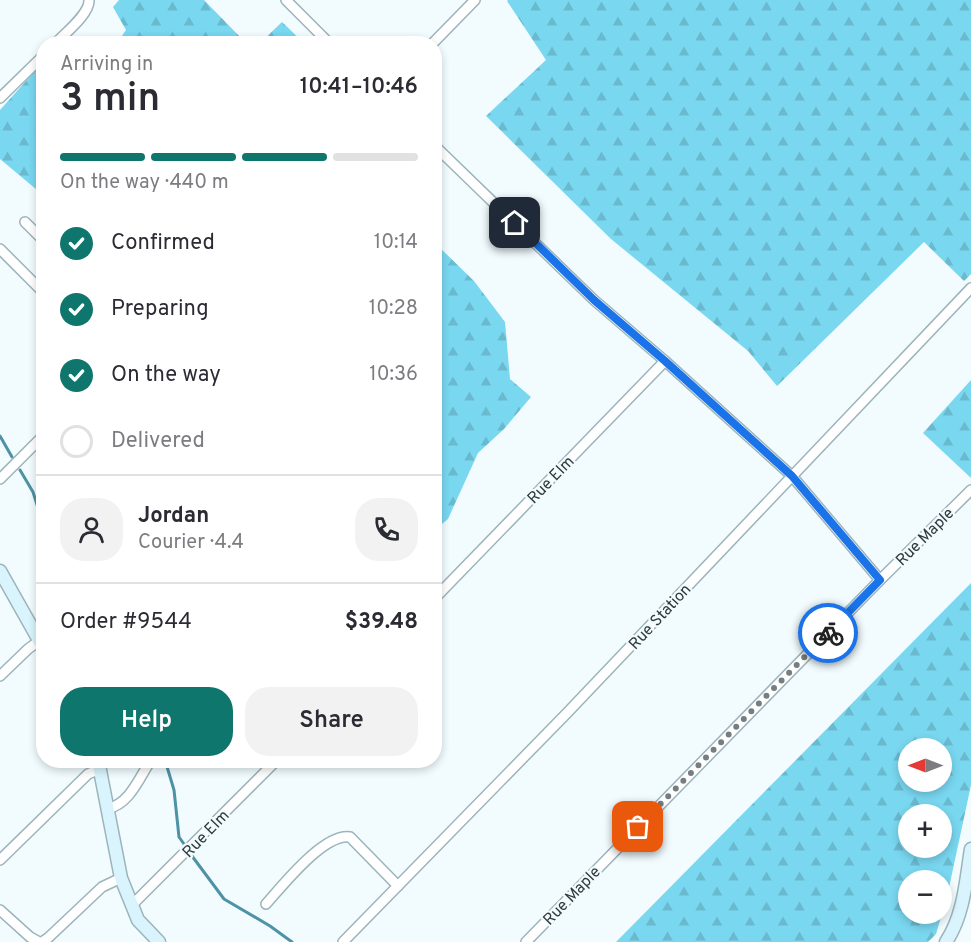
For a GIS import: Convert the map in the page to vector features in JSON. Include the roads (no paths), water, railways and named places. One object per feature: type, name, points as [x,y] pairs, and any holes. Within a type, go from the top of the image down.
[{"type":"street","points":[[286,0],[322,36]]},
{"type":"street","points":[[440,36],[475,0]]},
{"type":"street","points":[[63,36],[85,13],[89,3]]},
{"type":"street","points":[[0,98],[36,63]]},
{"type":"street","points":[[442,153],[594,300],[792,476],[880,580]]},
{"type":"street","points":[[25,222],[36,233]]},
{"type":"street","points":[[0,249],[36,285]]},
{"type":"street","name":"Rue Station","points":[[343,942],[567,713],[971,288]]},
{"type":"street","name":"Rue Elm","points":[[442,591],[665,361]]},
{"type":"street","points":[[0,479],[36,443]]},
{"type":"street","name":"Rue Maple","points":[[526,942],[971,490]]},
{"type":"street","points":[[0,571],[36,636]]},
{"type":"street","points":[[0,676],[28,649],[36,647]]},
{"type":"street","points":[[0,860],[95,768]]},
{"type":"street","points":[[100,768],[121,878],[138,920],[159,942]]},
{"type":"street","points":[[107,809],[124,802],[146,768]]},
{"type":"street","name":"Rue Elm","points":[[132,905],[269,768]]},
{"type":"street","points":[[266,904],[309,857],[337,838],[344,836],[350,837],[398,885]]},
{"type":"street","points":[[946,942],[961,907],[971,849]]},
{"type":"street","points":[[0,910],[30,937],[40,942],[48,938],[102,886],[121,878]]},
{"type":"waterway","points":[[0,436],[12,457]]},
{"type":"waterway","points":[[20,470],[36,502]]},
{"type":"waterway","points":[[167,768],[174,790],[179,837],[184,844]]},
{"type":"waterway","points":[[192,856],[224,899],[292,942]]}]
